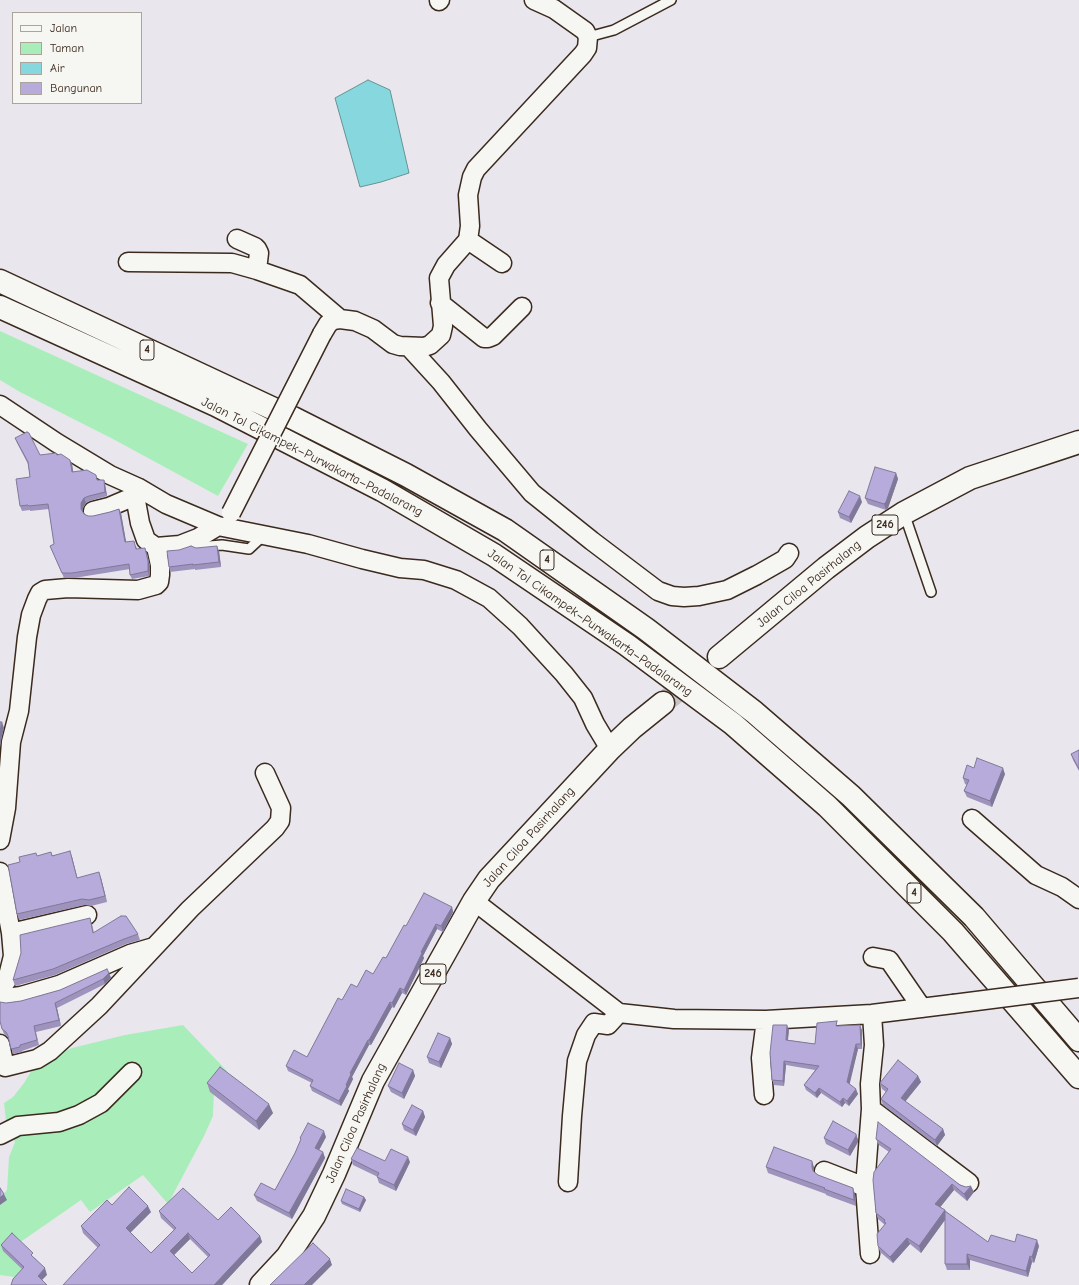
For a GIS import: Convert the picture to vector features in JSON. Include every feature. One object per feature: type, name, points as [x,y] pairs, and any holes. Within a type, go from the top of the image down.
[{"type":"main road","name":"Jalan Tol Cikampek–Purwakarta–Padalarang","points":[[0,282],[293,418],[406,475],[505,530],[646,629],[754,712],[851,796],[974,917],[1079,1040]]},
{"type":"main road","name":"Jalan Tol Cikampek–Purwakarta–Padalarang","points":[[0,307],[216,405],[382,490],[494,555],[627,645],[733,724],[827,806],[953,932],[1079,1077]]},
{"type":"main road","name":"Jalan Ciloa Pasirhalang","points":[[719,657],[826,568],[867,537],[904,513],[970,478],[1079,442]]},
{"type":"main road","name":"Jalan Ciloa Pasirhalang","points":[[261,1285],[287,1257],[314,1216],[334,1174],[373,1081],[474,902],[489,879],[610,749],[632,728],[663,703]]},
{"type":"street","points":[[137,492],[140,523],[146,540],[156,547],[180,545],[198,538],[225,522],[328,324],[333,320],[340,319],[355,321],[373,329],[393,344],[409,347],[424,347],[430,345],[440,335],[443,331],[443,326],[439,278],[446,266],[468,240],[470,226],[468,195],[472,177],[476,169],[587,48],[588,37],[585,31],[554,9],[534,0]]},
{"type":"street","points":[[237,239],[257,248],[257,270]]},
{"type":"street","points":[[468,240],[502,263]]},
{"type":"street","points":[[128,262],[232,263],[257,270],[300,286],[340,319]]},
{"type":"street","points":[[440,303],[484,338],[493,336],[522,308]]},
{"type":"street","points":[[409,347],[441,382],[532,493],[658,591],[672,596],[684,597],[700,596],[726,590],[757,575],[785,558],[789,553]]},
{"type":"street","points":[[0,405],[57,443],[110,474],[137,492],[166,504],[264,535],[308,544],[400,568],[424,570],[456,580],[489,598],[520,626],[564,674],[583,698],[595,724],[610,749]]},
{"type":"street","points":[[93,511],[110,507],[137,492]]},
{"type":"street","points":[[0,840],[6,808],[4,781],[18,711],[26,638],[31,615],[40,593],[45,590],[68,588],[138,590],[156,585],[159,582],[160,565],[156,547]]},
{"type":"street","points":[[0,1044],[3,1069],[37,1059],[50,1051],[99,1006],[190,909],[275,828],[280,821],[281,808],[264,773]]},
{"type":"street","points":[[972,819],[1036,875],[1062,886],[1079,899]]},
{"type":"street","points":[[0,872],[11,933],[12,956],[7,980],[0,990]]},
{"type":"street","points":[[474,902],[619,1013],[674,1019],[766,1020],[872,1014],[1079,988]]},
{"type":"street","points":[[11,933],[87,915]]},
{"type":"street","points":[[0,996],[7,998],[21,996],[59,985],[130,954],[154,947]]},
{"type":"street","points":[[873,957],[889,960],[922,1008]]},
{"type":"street","points":[[568,1182],[577,1062],[586,1035],[594,1024],[608,1025],[619,1013]]},
{"type":"street","points":[[870,1254],[865,1187],[871,1109],[870,1084],[874,1045],[872,1014]]},
{"type":"street","points":[[764,1095],[761,1058],[766,1020]]},
{"type":"street","points":[[0,1135],[18,1126],[59,1122],[79,1115],[101,1103],[132,1072]]},
{"type":"street","points":[[871,1109],[969,1182]]},
{"type":"street","points":[[824,1171],[865,1187]]},
{"type":"lane","points":[[588,37],[614,30],[671,0]]},
{"type":"lane","points":[[904,513],[931,592]]},
{"type":"lane","points":[[197,547],[222,545],[249,549],[264,535]]},
{"type":"green space","points":[[0,331],[248,444],[218,496],[0,380]]},
{"type":"green space","points":[[183,1025],[227,1071],[214,1089],[213,1116],[168,1204],[143,1175],[90,1212],[81,1200],[9,1250],[24,1272],[22,1278],[0,1275],[0,1198],[7,1190],[9,1157],[15,1142],[6,1121],[4,1103],[13,1097],[35,1065],[72,1048],[125,1035]]},
{"type":"water","points":[[368,80],[390,90],[409,173],[360,187],[335,98]]},
{"type":"building","points":[[27,432],[29,433],[40,455],[56,453],[57,455],[61,454],[70,460],[72,472],[87,470],[96,475],[97,480],[104,480],[105,492],[84,498],[81,503],[81,509],[84,514],[93,516],[119,509],[125,542],[134,541],[136,549],[145,548],[148,561],[148,571],[130,575],[129,564],[72,573],[62,573],[50,546],[54,544],[48,504],[20,506],[16,479],[30,477],[28,462],[15,438]]},
{"type":"building","points":[[875,467],[896,473],[884,504],[865,498]]},
{"type":"building","points":[[849,491],[860,496],[849,517],[838,512]]},
{"type":"building","points":[[191,546],[196,548],[217,546],[219,562],[169,567],[167,551],[179,550]]},
{"type":"building","points":[[1079,750],[1079,769],[1071,754]]},
{"type":"building","points":[[977,758],[1003,768],[990,801],[964,791],[969,780],[963,778],[967,765],[974,768]]},
{"type":"building","points":[[70,851],[77,878],[99,872],[105,896],[89,900],[82,899],[17,914],[8,865],[20,862],[19,857],[36,853],[37,856],[51,852],[52,856]]},
{"type":"building","points":[[424,893],[452,907],[441,926],[436,924],[421,952],[422,953],[404,990],[400,988],[392,1003],[390,1002],[350,1073],[347,1086],[339,1101],[310,1086],[313,1080],[286,1066],[294,1050],[307,1057],[338,998],[342,1000],[351,984],[357,987],[366,970],[373,974],[383,957],[386,958]]},
{"type":"building","points":[[121,916],[126,916],[138,934],[53,969],[13,980],[21,953],[20,935],[90,918],[93,933]]},
{"type":"building","points":[[107,969],[109,973],[103,979],[55,1003],[59,1020],[34,1026],[37,1040],[11,1049],[8,1036],[2,1029],[0,1021],[0,1002],[6,1003],[21,1001],[60,990]]},
{"type":"building","points":[[837,1021],[836,1026],[860,1025],[861,1044],[856,1044],[847,1082],[856,1089],[847,1101],[843,1098],[840,1102],[819,1088],[815,1093],[804,1085],[819,1066],[784,1061],[783,1081],[772,1080],[770,1053],[773,1025],[787,1025],[786,1040],[815,1044],[817,1023]]},
{"type":"building","points":[[438,1033],[450,1038],[439,1062],[427,1057]]},
{"type":"building","points":[[898,1060],[918,1076],[901,1098],[943,1129],[935,1140],[881,1099],[888,1089],[880,1083]]},
{"type":"building","points":[[399,1063],[413,1070],[402,1093],[388,1086]]},
{"type":"building","points":[[220,1067],[269,1104],[256,1121],[207,1083]]},
{"type":"building","points":[[412,1105],[423,1111],[413,1130],[402,1124]]},
{"type":"building","points":[[833,1121],[856,1134],[848,1150],[824,1138]]},
{"type":"building","points":[[878,1122],[960,1185],[966,1187],[971,1186],[964,1194],[952,1184],[935,1204],[945,1210],[919,1246],[907,1238],[890,1257],[878,1246],[877,1234],[886,1223],[884,1222],[885,1220],[876,1213],[873,1180],[874,1172],[891,1149],[876,1139]]},
{"type":"building","points":[[308,1123],[324,1131],[315,1148],[323,1152],[289,1213],[254,1195],[261,1183],[275,1190],[295,1153],[301,1139],[300,1138]]},
{"type":"building","points":[[774,1147],[812,1161],[813,1171],[818,1175],[853,1188],[854,1200],[766,1167]]},
{"type":"building","points":[[357,1148],[385,1161],[391,1149],[408,1157],[394,1185],[377,1177],[379,1173],[351,1159]]},
{"type":"building","points":[[129,1187],[148,1206],[126,1228],[151,1253],[176,1228],[159,1211],[183,1188],[218,1220],[231,1207],[260,1236],[214,1285],[63,1285],[100,1245],[81,1226],[107,1200],[112,1205]],"holes":[[[188,1233],[210,1255],[192,1273],[170,1251]]]},
{"type":"building","points":[[0,1188],[4,1194],[0,1198]]},
{"type":"building","points":[[346,1189],[364,1197],[359,1209],[341,1201]]},
{"type":"building","points":[[945,1211],[988,1242],[991,1235],[1015,1242],[1017,1234],[1037,1240],[1032,1257],[1030,1256],[1026,1271],[967,1254],[967,1264],[945,1264]]},
{"type":"building","points":[[12,1233],[33,1253],[31,1255],[45,1268],[38,1276],[47,1285],[11,1285],[13,1279],[24,1267],[1,1245]]},
{"type":"building","points":[[313,1243],[330,1259],[304,1285],[270,1285]]},
{"type":"tunnel","points":[[663,703],[716,660]]}]
